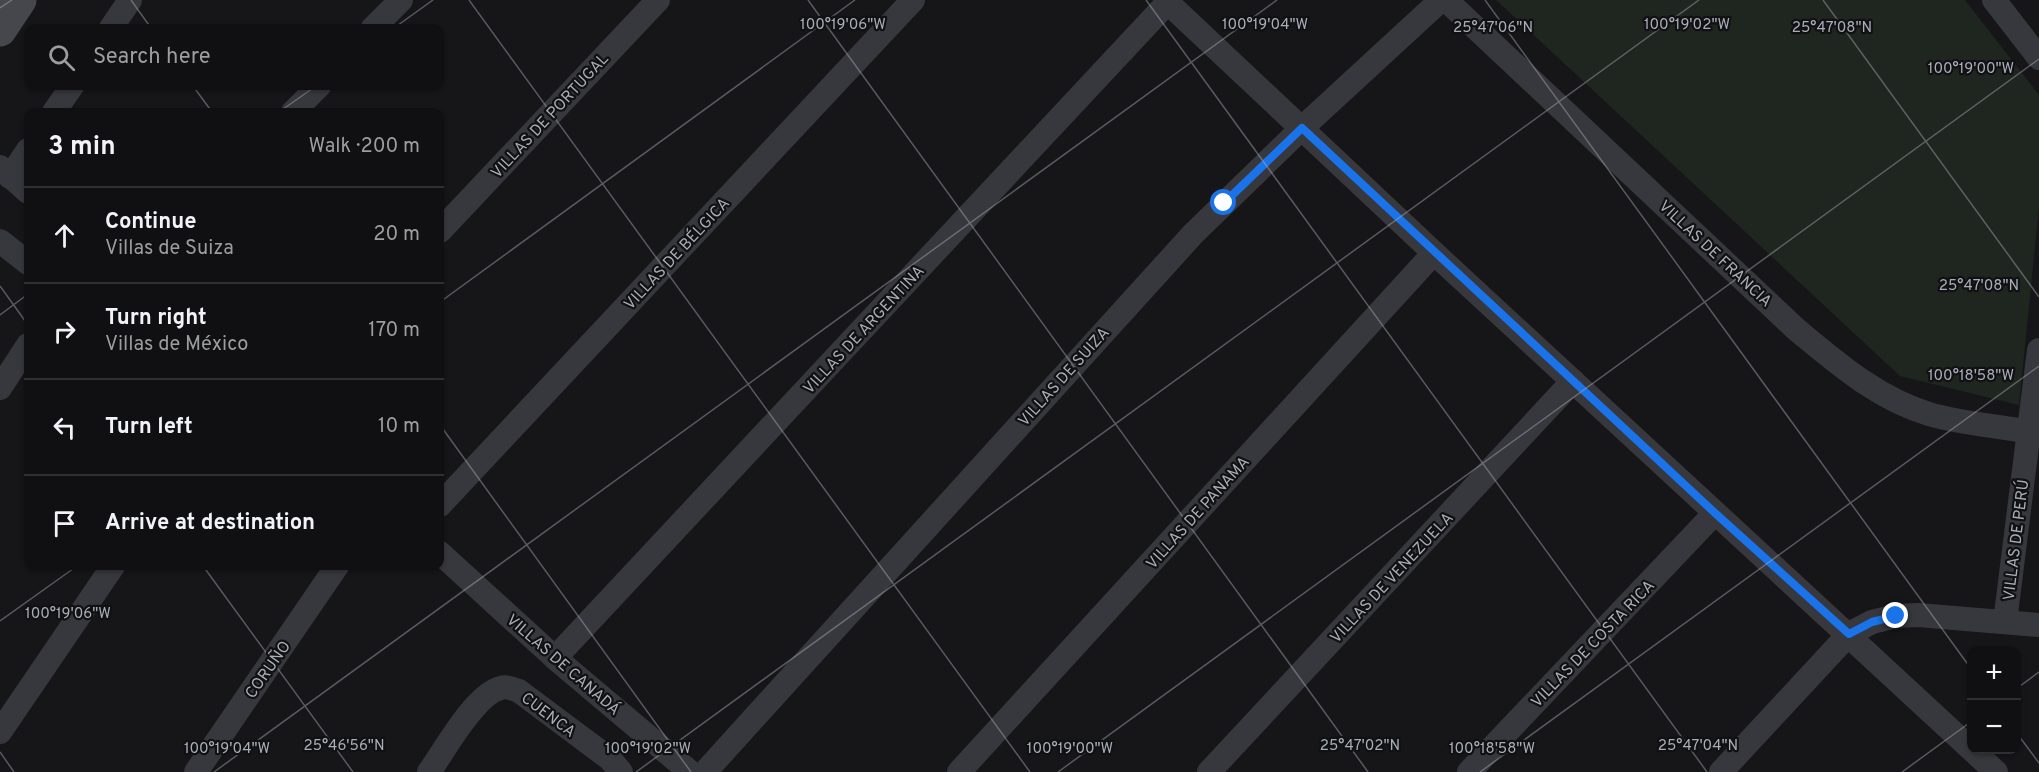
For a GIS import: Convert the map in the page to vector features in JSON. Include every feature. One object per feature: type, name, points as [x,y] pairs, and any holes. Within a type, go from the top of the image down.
[{"type":"main road","points":[[0,30],[20,0]]},
{"type":"street","points":[[114,24],[130,0]]},
{"type":"street","points":[[377,24],[401,0]]},
{"type":"street","name":"VILLAS DE PORTUGAL","points":[[444,227],[658,0]]},
{"type":"street","name":"VILLAS DE BÉLGICA","points":[[444,501],[913,0]]},
{"type":"street","name":"VILLAS DE SUIZA","points":[[705,772],[1147,283],[1224,203],[1441,0]]},
{"type":"street","name":"VILLAS DE FRANCIA","points":[[1446,0],[1797,330],[1846,370],[1889,397],[1928,414],[2029,432]]},
{"type":"street","points":[[1994,0],[2039,58]]},
{"type":"street","points":[[1168,1],[1434,253],[1849,634],[1989,769]]},
{"type":"street","name":"VILLAS DE ARGENTINA","points":[[555,658],[1168,1]]},
{"type":"street","points":[[57,108],[69,90]]},
{"type":"street","points":[[297,108],[315,90]]},
{"type":"street","points":[[13,179],[24,158]]},
{"type":"street","points":[[0,241],[24,260]]},
{"type":"street","name":"VILLAS DE PANAMA","points":[[959,772],[1434,253]]},
{"type":"street","name":"VILLAS DE PERÚ","points":[[2005,622],[2039,350]]},
{"type":"street","points":[[0,388],[24,351]]},
{"type":"street","name":"VILLAS DE VENEZUELA","points":[[1209,772],[1573,381]]},
{"type":"street","name":"VILLAS DE COSTA RICA","points":[[1469,772],[1715,513]]},
{"type":"street","name":"VILLAS DE CANADÁ","points":[[444,557],[555,658],[690,772]]},
{"type":"street","points":[[0,732],[110,570]]},
{"type":"street","name":"CORUÑO","points":[[196,772],[334,570]]},
{"type":"street","points":[[1721,772],[1849,634],[1872,622],[1896,616],[1918,615],[2039,625]]},
{"type":"street","name":"CUENCA","points":[[429,772],[472,709],[487,694],[499,688],[508,687],[519,691],[610,759],[621,772]]},
{"type":"shaded area","points":[[1496,0],[1965,0],[2039,95],[2039,207],[2019,405],[1900,376]]},
{"type":"route","points":[[1224,203],[1302,128],[1715,513],[1849,634],[1872,622],[1896,616]]}]
